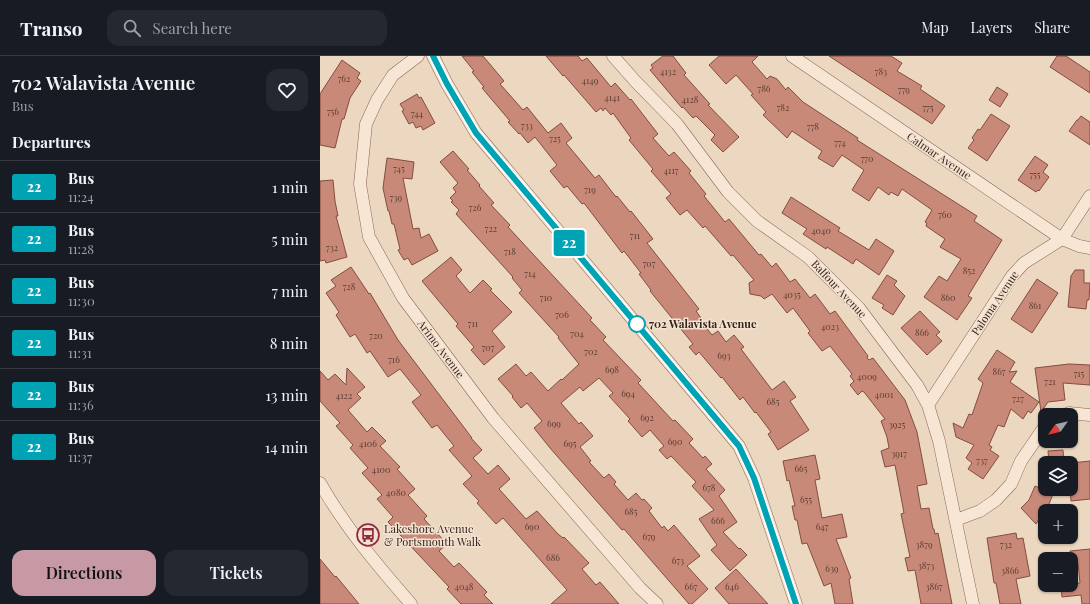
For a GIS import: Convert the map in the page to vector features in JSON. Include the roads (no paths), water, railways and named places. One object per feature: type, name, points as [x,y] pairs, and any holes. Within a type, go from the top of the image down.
[{"type":"street","name":"Arimo Avenue","points":[[418,56],[393,75],[377,100],[366,124],[360,184],[368,237],[403,298],[493,418],[640,588],[657,604]]},
{"type":"street","points":[[433,56],[447,84],[476,133],[739,446],[754,478],[796,604]]},
{"type":"street","name":"Balfour Avenue","points":[[613,56],[677,124],[728,192],[757,221],[808,257],[859,308],[917,385],[928,405],[939,441],[973,604]]},
{"type":"street","name":"Calmar Avenue","points":[[792,56],[1062,239],[1079,246],[1090,248]]},
{"type":"street","name":"Paloma Avenue","points":[[928,405],[1012,276],[1024,263],[1062,239],[1090,196]]},
{"type":"street","points":[[1078,414],[1090,415]]},
{"type":"street","points":[[956,520],[980,511],[996,500],[1011,484],[1021,462],[1038,436]]},
{"type":"street","points":[[320,483],[349,529],[411,604]]},
{"type":"place","name":"702 Walavista Avenue","points":[[637,324]]},
{"type":"place","name":"Lakeshore Avenue & Portsmouth Walk","points":[[368,535]]}]
